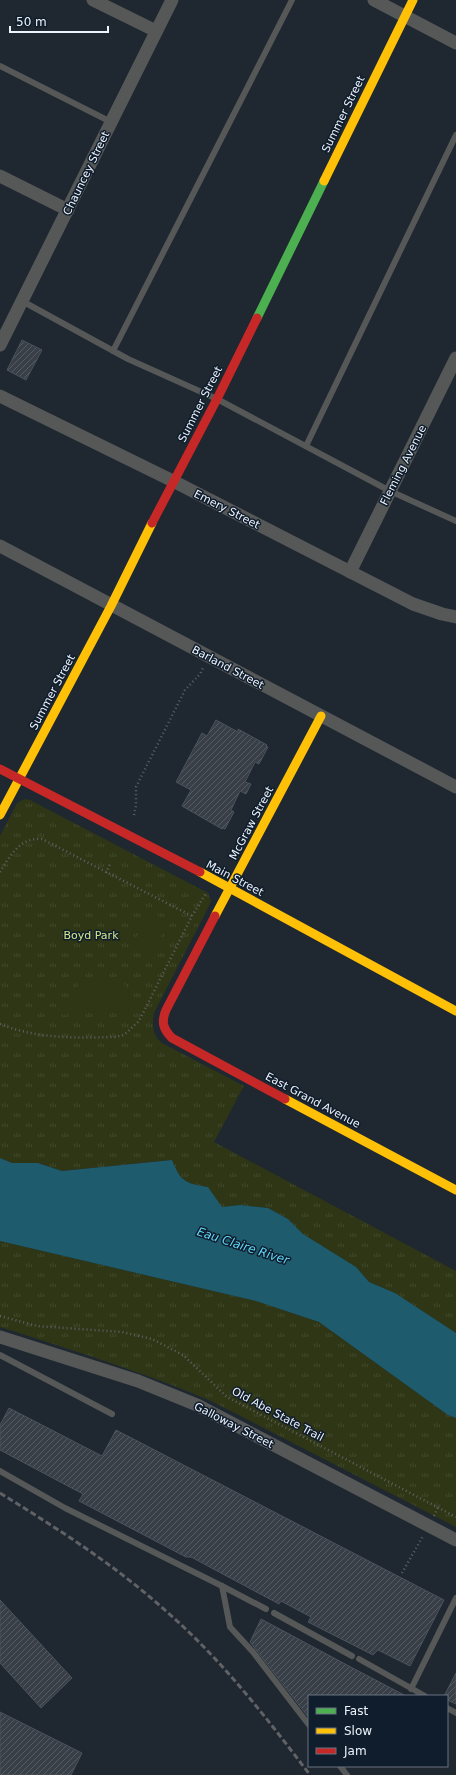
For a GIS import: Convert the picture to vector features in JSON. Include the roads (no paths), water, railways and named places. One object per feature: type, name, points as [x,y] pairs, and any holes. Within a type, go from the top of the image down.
[{"type":"street","points":[[92,0],[156,31]]},
{"type":"street","name":"Chauncey Street","points":[[0,345],[172,0]]},
{"type":"street","points":[[374,0],[456,43]]},
{"type":"street","name":"Summer Street","points":[[0,815],[111,606],[173,481],[216,399],[413,0]]},
{"type":"street","points":[[0,176],[68,210]]},
{"type":"street","name":"Fleming Avenue","points":[[350,572],[456,358]]},
{"type":"street","name":"Emery Street","points":[[0,396],[173,481],[414,604],[456,617]]},
{"type":"street","name":"Barland Street","points":[[0,546],[456,787]]},
{"type":"street","name":"McGraw Street","points":[[162,1027],[164,1015],[321,716]]},
{"type":"street","name":"Main Street","points":[[0,769],[230,888],[456,1011]]},
{"type":"street","name":"East Grand Avenue","points":[[162,1027],[172,1038],[456,1190]]},
{"type":"street","name":"Galloway Street","points":[[0,1337],[138,1381],[197,1405],[456,1540]]},
{"type":"lane","points":[[113,350],[292,0]]},
{"type":"lane","points":[[0,66],[112,122]]},
{"type":"lane","points":[[306,446],[456,135]]},
{"type":"lane","points":[[22,301],[113,350],[216,399],[390,491],[456,521]]},
{"type":"lane","points":[[0,1355],[112,1414]]},
{"type":"lane","points":[[0,1471],[65,1508],[266,1609]]},
{"type":"lane","points":[[222,1586],[230,1627],[253,1652],[308,1725]]},
{"type":"lane","points":[[411,1689],[456,1598]]},
{"type":"lane","points":[[274,1613],[352,1656]]},
{"type":"lane","points":[[359,1659],[423,1695]]},
{"type":"lane","points":[[341,1767],[347,1775]]},
{"type":"water","name":"Eau Claire River","points":[[0,1158],[12,1163],[38,1163],[62,1171],[172,1160],[181,1177],[194,1184],[208,1187],[222,1207],[240,1205],[268,1208],[288,1219],[303,1234],[356,1267],[369,1282],[395,1293],[456,1333],[456,1418],[448,1415],[319,1322],[256,1301],[0,1241]]},
{"type":"railway","points":[[0,1493],[65,1534],[127,1578],[186,1629],[206,1649],[260,1710],[310,1775]]},
{"type":"park label","name":"Boyd Park","points":[[91,935]]}]
